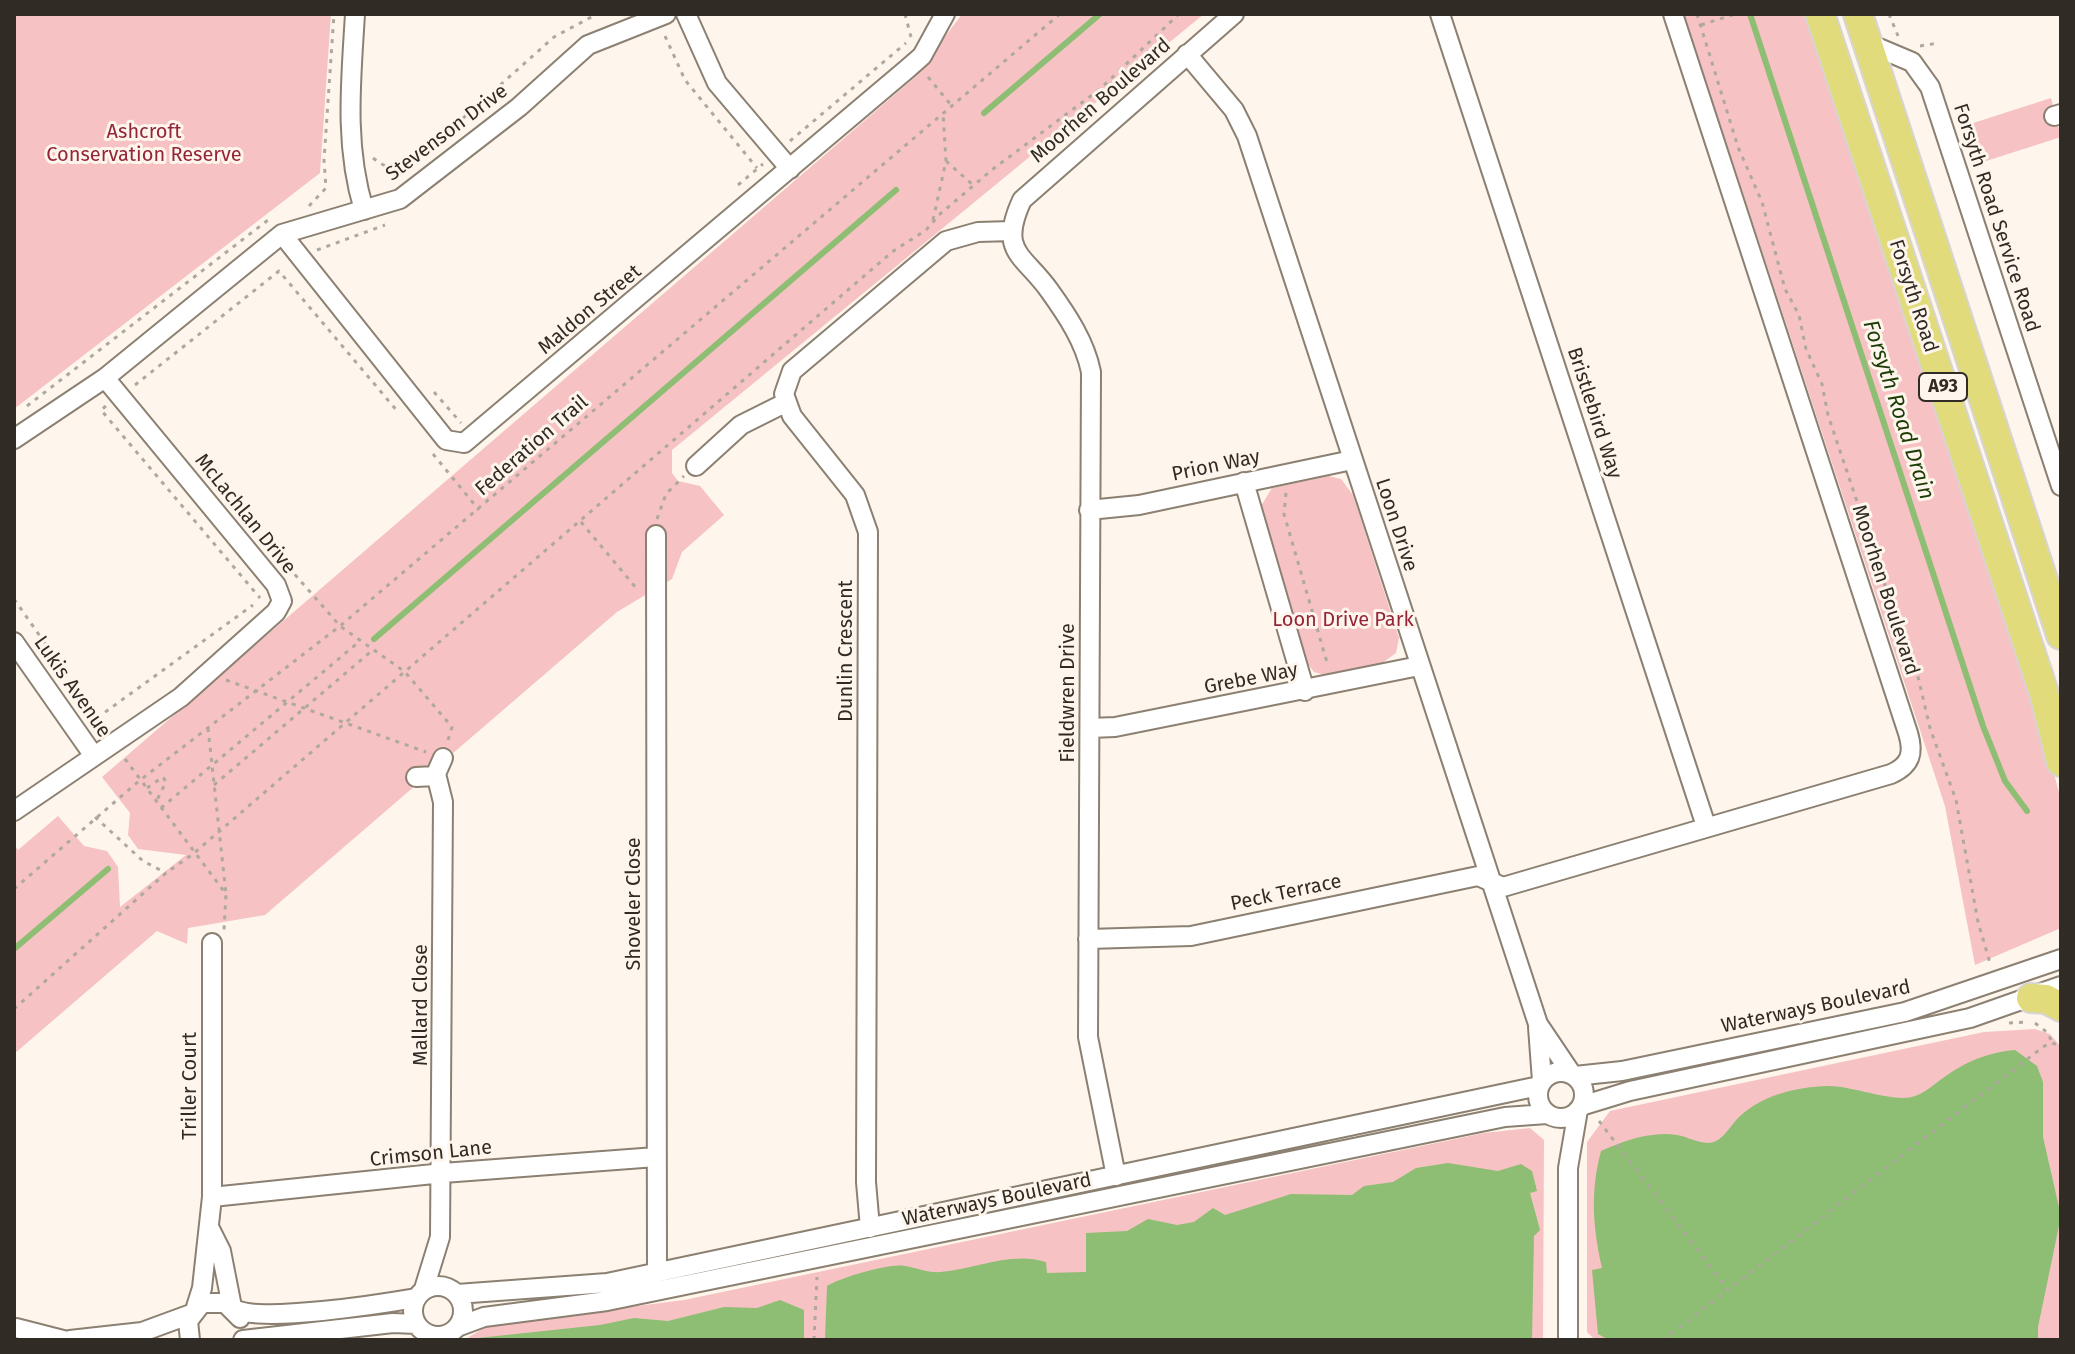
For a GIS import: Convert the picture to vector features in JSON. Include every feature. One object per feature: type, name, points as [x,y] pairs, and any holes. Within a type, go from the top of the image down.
[{"type":"highway","name":"Forsyth Road","points":[[1820,14],[2044,693],[2061,762]]},
{"type":"highway","name":"Forsyth Road","points":[[1858,14],[2061,635]]},
{"type":"highway","points":[[2019,1002],[2046,999],[2061,1007]]},
{"type":"street","points":[[355,14],[348,122],[354,177],[364,210]]},
{"type":"street","points":[[686,14],[717,83],[790,169]]},
{"type":"street","name":"Maldon Street","points":[[280,226],[446,440],[464,443],[916,62],[945,14]]},
{"type":"street","name":"Moorhen Boulevard","points":[[1012,231],[1022,200],[1234,14]]},
{"type":"street","name":"Bristlebird Way","points":[[1440,14],[1706,826]]},
{"type":"street","name":"Moorhen Boulevard","points":[[1490,881],[1503,887],[1891,774],[1904,767],[1912,751],[1673,14]]},
{"type":"street","name":"Stevenson Drive","points":[[14,439],[105,378],[280,226],[364,210],[400,199],[432,178],[588,45],[665,23]]},
{"type":"street","name":"Forsyth Road Service Road","points":[[1867,43],[1912,62],[1930,87],[2061,486]]},
{"type":"street","name":"Loon Drive","points":[[1187,54],[1234,110],[1247,136],[1538,1024],[1573,1075]]},
{"type":"street","points":[[696,466],[741,425],[785,403],[785,385],[792,371],[946,241],[978,232],[1012,231]]},
{"type":"street","name":"Fieldwren Drive","points":[[1012,231],[1020,261],[1047,287],[1076,331],[1088,358],[1093,395],[1089,510],[1089,1051],[1116,1176]]},
{"type":"street","name":"McLachlan Drive","points":[[14,811],[181,697],[276,612],[281,594],[105,378]]},
{"type":"street","name":"Dunlin Crescent","points":[[785,403],[803,432],[855,495],[868,532],[866,1182],[870,1228]]},
{"type":"street","name":"Prion Way","points":[[1089,510],[1122,508],[1352,460]]},
{"type":"street","points":[[1244,482],[1305,691]]},
{"type":"street","name":"Shoveler Close","points":[[656,535],[657,1273]]},
{"type":"street","name":"Lukis Avenue","points":[[14,642],[94,756]]},
{"type":"street","name":"Grebe Way","points":[[1090,728],[1115,727],[1419,666]]},
{"type":"street","points":[[416,777],[432,778],[439,766]]},
{"type":"street","name":"Mallard Close","points":[[420,1294],[440,1237],[443,1173],[443,802],[439,766]]},
{"type":"street","name":"Peck Terrace","points":[[1088,939],[1168,939],[1478,876],[1490,881]]},
{"type":"street","name":"Triller Court","points":[[190,1340],[187,1328],[194,1311],[210,1229],[217,944]]},
{"type":"street","name":"Waterways Boulevard","points":[[1573,1075],[1622,1071],[1905,1012],[2061,959]]},
{"type":"street","points":[[1548,1114],[1564,1118],[1580,1108],[1630,1091],[1868,1042],[2019,1002],[2061,986]]},
{"type":"street","name":"Loon Drive","points":[[1538,1024],[1540,1084]]},
{"type":"street","points":[[1568,1168],[1559,1132],[1538,1101],[1540,1084],[1555,1072],[1573,1075],[1584,1090],[1568,1168],[1568,1340]]},
{"type":"street","name":"Waterways Boulevard","points":[[455,1292],[587,1286],[657,1273],[1540,1084]]},
{"type":"street","name":"Waterways Boulevard","points":[[453,1333],[484,1317],[607,1301],[1505,1117],[1548,1114]]},
{"type":"street","name":"Crimson Lane","points":[[212,1197],[443,1173],[656,1157]]},
{"type":"street","name":"Triller Court","points":[[210,1229],[221,1251],[233,1308],[242,1325],[241,1340]]},
{"type":"street","name":"Mallard Close","points":[[440,1237],[455,1292]]},
{"type":"street","points":[[70,1340],[142,1332],[216,1300],[244,1313],[272,1314],[420,1294],[438,1285],[455,1292],[463,1314],[453,1333],[435,1336],[379,1325],[241,1340]]},
{"type":"street","points":[[420,1294],[412,1311],[423,1332]]},
{"type":"street","points":[[17,1332],[63,1340]]},
{"type":"street","points":[[142,1332],[178,1340]]},
{"type":"path","points":[[300,210],[321,197],[326,188],[324,160],[334,14]]},
{"type":"path","points":[[369,155],[383,167],[398,169],[415,161],[554,37],[597,14]]},
{"type":"path","name":"Federation Trail","points":[[14,889],[139,781],[340,626],[479,510],[1060,14]]},
{"type":"path","points":[[14,1009],[166,873],[193,854],[892,252],[932,224],[973,185],[1100,89],[1179,14]]},
{"type":"path","points":[[1697,14],[1738,147],[1762,202],[1785,289],[1799,315],[1806,349],[1822,384],[1828,415],[1892,606],[1915,664],[1930,728],[1956,800],[1978,922],[1997,983]]},
{"type":"path","points":[[1701,25],[1735,14]]},
{"type":"path","points":[[1889,14],[1902,44]]},
{"type":"path","points":[[665,23],[685,80],[757,168]]},
{"type":"path","points":[[1911,48],[1938,43]]},
{"type":"path","points":[[916,62],[952,106]]},
{"type":"path","points":[[932,224],[946,161],[943,113]]},
{"type":"path","points":[[946,161],[973,185]]},
{"type":"path","points":[[313,251],[398,220]]},
{"type":"path","points":[[20,412],[264,222],[280,226]]},
{"type":"path","points":[[132,387],[279,271],[402,417]]},
{"type":"path","points":[[97,718],[261,600],[101,410]]},
{"type":"path","points":[[433,453],[479,510]]},
{"type":"path","points":[[656,535],[658,515],[666,494],[696,466]]},
{"type":"path","points":[[1284,474],[1284,514],[1328,666]]},
{"type":"path","points":[[580,521],[639,592],[656,593]]},
{"type":"path","points":[[207,673],[346,722],[439,766],[452,727],[405,672],[340,626],[294,574]]},
{"type":"path","points":[[14,599],[109,736]]},
{"type":"path","points":[[160,809],[360,641]]},
{"type":"path","points":[[214,785],[374,649]]},
{"type":"path","points":[[208,728],[226,894],[217,944]]},
{"type":"path","points":[[146,789],[163,777],[166,782],[156,802]]},
{"type":"path","points":[[139,781],[226,894]]},
{"type":"path","points":[[95,817],[143,861],[166,873]]},
{"type":"path","points":[[2019,1002],[2010,1026],[2037,1023],[2048,1033],[2052,1043]]},
{"type":"path","points":[[1663,1340],[2038,1051],[2052,1043],[2061,1045]]},
{"type":"path","points":[[1591,1130],[1599,1121],[1728,1290]]},
{"type":"path","points":[[814,1340],[815,1280]]},
{"type":"green space","name":"Ashcroft Conservation Reserve","points":[[14,14],[331,14],[320,173],[14,409]]},
{"type":"green space","points":[[962,14],[1204,14],[672,450],[672,473],[678,481],[700,486],[724,515],[682,552],[672,579],[617,612],[265,915],[188,928],[187,944],[157,931],[14,1054],[14,845],[18,850],[58,816],[84,846],[107,851],[118,867],[120,907],[186,855],[138,849],[128,835],[130,813],[102,777],[914,78]]},
{"type":"green space","points":[[1684,14],[1810,14],[2033,694],[2061,800],[2061,928],[1975,965],[1945,806]]},
{"type":"green space","points":[[2051,98],[2061,137],[1980,163],[1967,125]]},
{"type":"green space","name":"Loon Drive Park","points":[[1329,476],[1341,479],[1353,495],[1399,638],[1396,653],[1381,664],[1325,675],[1314,672],[1305,660],[1261,506],[1272,488]]},
{"type":"green space","points":[[2035,1029],[2050,1034],[2061,1047],[2061,1340],[1595,1340],[1587,1332],[1587,1142],[1610,1111],[1984,1032]]},
{"type":"green space","points":[[1530,1128],[1544,1140],[1543,1340],[464,1340],[489,1325],[684,1300],[1484,1133]]},
{"type":"shaded area","points":[[2015,1050],[2037,1066],[2043,1082],[2043,1137],[2061,1216],[2038,1340],[1609,1340],[1598,1334],[1592,1270],[1602,1268],[1594,1210],[1595,1181],[1601,1151],[1628,1140],[1657,1134],[1713,1142],[1758,1103],[1804,1088],[1828,1086],[1912,1097],[1969,1062]]},
{"type":"shaded area","points":[[1448,1163],[1498,1171],[1521,1164],[1532,1171],[1537,1191],[1530,1193],[1540,1230],[1534,1236],[1532,1340],[825,1339],[827,1286],[865,1272],[905,1266],[941,1272],[1020,1258],[1046,1262],[1047,1273],[1086,1272],[1086,1233],[1127,1231],[1148,1219],[1177,1225],[1194,1222],[1213,1208],[1225,1215],[1291,1194],[1352,1195],[1364,1186],[1393,1182],[1416,1168]]},
{"type":"shaded area","points":[[780,1300],[804,1310],[804,1340],[478,1338],[600,1325],[634,1318],[668,1321],[724,1307],[757,1308]]},
{"type":"waterway","points":[[984,113],[1100,14]]},
{"type":"waterway","name":"Forsyth Road Drain","points":[[1750,14],[1983,726],[2005,781],[2027,811]]},
{"type":"waterway","points":[[374,639],[896,190]]},
{"type":"waterway","points":[[14,949],[108,869]]}]
